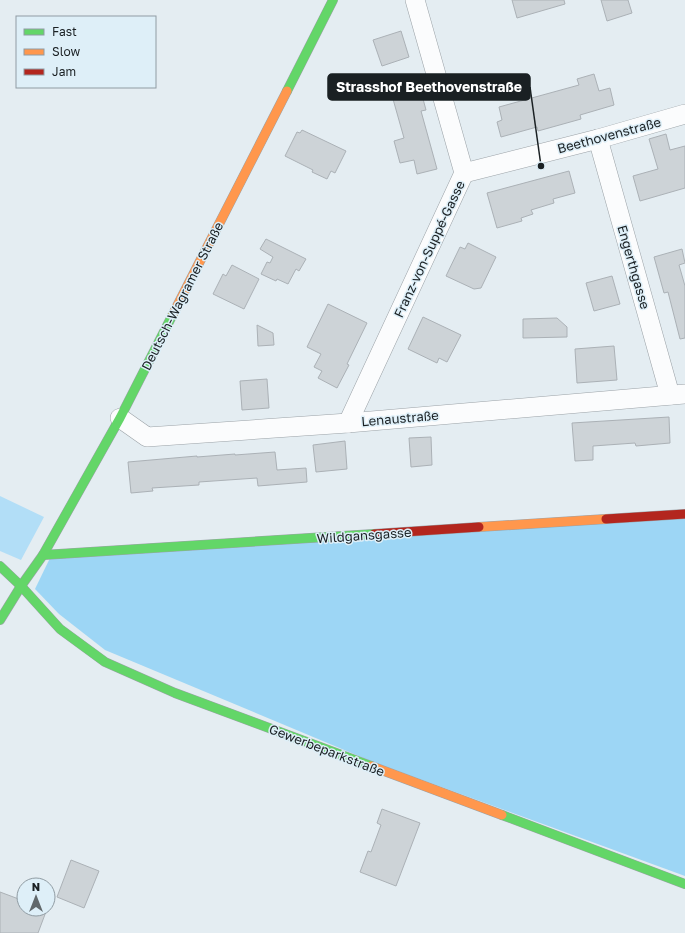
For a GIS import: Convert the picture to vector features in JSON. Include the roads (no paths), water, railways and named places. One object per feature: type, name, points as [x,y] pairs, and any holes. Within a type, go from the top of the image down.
[{"type":"street","name":"Deutsch-Wagramer Straße","points":[[0,620],[21,586],[43,555],[120,418],[333,0]]},
{"type":"street","name":"Franz-von-Suppé-Gasse","points":[[348,422],[464,173],[416,0]]},
{"type":"street","name":"Beethovenstraße","points":[[464,173],[598,139],[685,114]]},
{"type":"street","name":"Engerthgasse","points":[[598,139],[678,395]]},
{"type":"street","name":"Lenaustraße","points":[[120,418],[147,437],[678,395]]},
{"type":"street","name":"Wildgansgasse","points":[[43,555],[685,514]]},
{"type":"street","name":"Gewerbeparkstraße","points":[[0,566],[21,586],[60,629],[105,662],[175,693],[685,884]]},
{"type":"place","name":"Strasshof Beethovenstraße","points":[[541,166]]}]
